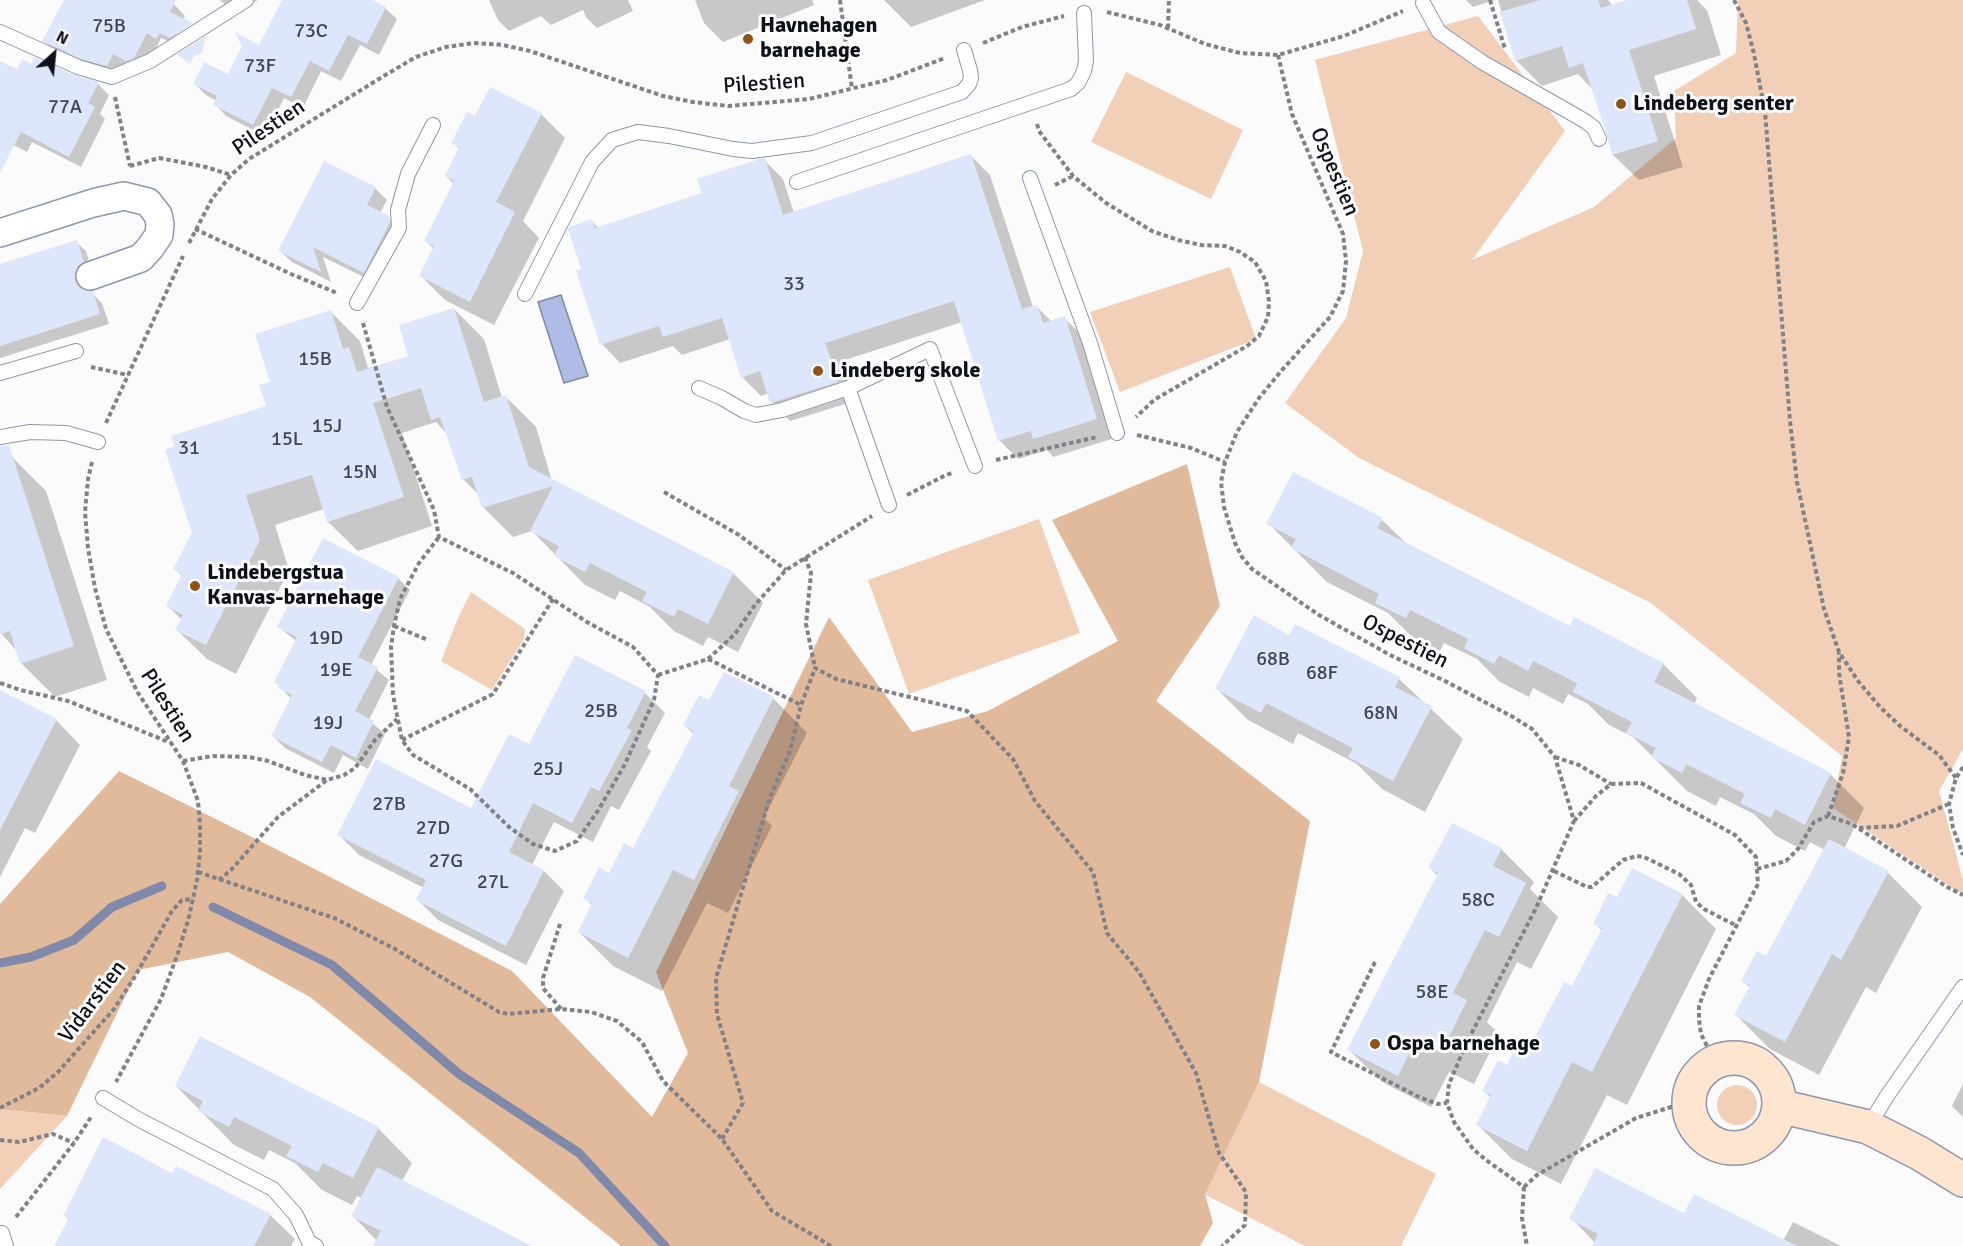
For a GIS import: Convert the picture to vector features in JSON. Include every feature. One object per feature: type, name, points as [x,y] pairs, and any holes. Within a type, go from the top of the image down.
[{"type":"street","points":[[0,233],[93,203],[124,196],[148,202],[158,216],[160,224],[159,236],[150,248],[141,258],[90,276]]},
{"type":"street","points":[[1726,1058],[1740,1058],[1753,1062],[1770,1075],[1775,1085],[1779,1106],[1776,1121],[1768,1134],[1756,1143],[1742,1148],[1726,1149],[1712,1144],[1700,1135],[1692,1122],[1688,1107],[1689,1093],[1702,1070],[1726,1058]]},
{"type":"street","points":[[1779,1106],[1868,1127],[1963,1180]]},
{"type":"lane","points":[[0,32],[78,67],[112,77],[150,61],[246,0]]},
{"type":"lane","points":[[1423,3],[1440,32],[1482,62],[1585,121],[1594,128],[1599,139]]},
{"type":"lane","points":[[797,182],[1071,89],[1078,83],[1086,61],[1084,13]]},
{"type":"lane","points":[[525,294],[592,162],[612,140],[638,132],[669,135],[752,151],[812,144],[963,92],[971,78],[964,50]]},
{"type":"lane","points":[[357,303],[399,228],[398,210],[408,174],[433,125]]},
{"type":"lane","points":[[1030,178],[1090,344],[1117,433]]},
{"type":"lane","points":[[699,388],[744,411],[766,415],[848,388],[930,349],[975,466]]},
{"type":"lane","points":[[0,374],[76,351]]},
{"type":"lane","points":[[848,388],[888,505]]},
{"type":"lane","points":[[0,437],[30,432],[66,433],[98,442]]},
{"type":"lane","points":[[1868,1127],[1963,987]]},
{"type":"lane","points":[[103,1098],[138,1119],[273,1189],[296,1215],[311,1245]]},
{"type":"path","points":[[840,0],[852,89]]},
{"type":"path","points":[[1168,28],[1169,0]]},
{"type":"path","points":[[1490,0],[1508,58]]},
{"type":"path","points":[[1734,0],[1746,23],[1752,44],[1765,112],[1790,422],[1797,482],[1824,609],[1839,652],[1858,681],[1900,726],[1939,755],[1956,778]]},
{"type":"path","name":"Pilestien","points":[[188,245],[212,199],[231,175],[249,159],[299,126],[416,57],[446,47],[474,43],[503,45],[530,51],[630,86],[693,102],[728,106],[809,99],[852,89],[910,72],[1022,27],[1057,17],[1084,13],[1116,13],[1168,28],[1204,44],[1240,53],[1278,55],[1344,36],[1423,3]]},
{"type":"path","name":"Ospestien","points":[[1278,55],[1292,114],[1343,234],[1346,261],[1343,291],[1330,317],[1282,370],[1248,414],[1237,432],[1225,462],[1221,482],[1224,507],[1235,543],[1242,557],[1252,569],[1319,615],[1390,656],[1444,681],[1514,717],[1532,729],[1555,757],[1574,821]]},
{"type":"path","name":"Pilestien","points":[[112,77],[124,147],[130,166],[159,158],[206,167],[231,175]]},
{"type":"path","points":[[1030,104],[1039,131],[1073,176],[1106,203],[1152,231],[1178,240],[1201,245],[1225,246],[1240,252],[1255,262],[1266,281],[1269,301],[1268,317],[1259,336],[1247,346],[1154,400],[1117,433]]},
{"type":"path","points":[[1058,184],[1073,176]]},
{"type":"path","points":[[195,229],[357,303],[387,407],[434,510],[439,537],[419,563],[400,599],[391,647],[393,696],[397,719],[402,740],[413,755],[470,789],[509,827],[533,844],[555,851],[577,842],[604,800],[625,764],[654,700],[658,675]]},
{"type":"path","name":"Pilestien","points":[[4,1240],[74,1143],[126,1064],[161,999],[178,953],[198,872],[200,824],[198,801],[183,761],[121,662],[106,629],[95,588],[85,512],[88,478],[98,442],[183,254]]},
{"type":"path","points":[[86,366],[128,375]]},
{"type":"path","points":[[658,675],[708,659],[735,634],[755,605],[786,570],[888,505],[944,476],[1003,458],[1117,433],[1145,435],[1191,448],[1225,462]]},
{"type":"path","points":[[664,492],[740,535],[786,570]]},
{"type":"path","points":[[439,537],[513,573],[588,622],[633,647],[658,675]]},
{"type":"path","points":[[722,1139],[743,1103],[717,1014],[716,978],[770,797],[790,751],[801,705],[815,668],[806,624],[811,573],[805,557]]},
{"type":"path","points":[[402,740],[493,694],[553,599]]},
{"type":"path","points":[[394,626],[428,640]]},
{"type":"path","points":[[1828,816],[1843,773],[1849,737],[1839,674],[1839,652]]},
{"type":"path","points":[[708,659],[801,705]]},
{"type":"path","points":[[815,668],[836,679],[967,711],[1013,759],[1035,801],[1093,872],[1107,933],[1138,972],[1196,1073],[1219,1153],[1246,1192],[1245,1225],[1222,1246]]},
{"type":"path","points":[[0,683],[68,701],[171,744]]},
{"type":"path","points":[[218,880],[231,870],[278,817],[327,780],[344,775],[355,768],[375,740],[397,719]]},
{"type":"path","points":[[183,761],[219,755],[249,757],[327,780]]},
{"type":"path","points":[[1555,757],[1579,765],[1611,784],[1641,783],[1735,835],[1756,857],[1758,884],[1709,979],[1699,1006],[1701,1034],[1708,1048]]},
{"type":"path","points":[[1963,767],[1956,778],[1948,804],[1963,855]]},
{"type":"path","points":[[1524,1187],[1473,1149],[1454,1122],[1447,1103],[1449,1083],[1466,1044],[1554,871],[1574,821],[1596,796],[1611,784]]},
{"type":"path","points":[[1858,828],[1897,826],[1948,804]]},
{"type":"path","points":[[1757,869],[1786,861],[1798,849],[1814,822],[1828,816],[1858,828],[1947,887],[1963,895]]},
{"type":"path","points":[[1554,871],[1592,887],[1623,860],[1637,856],[1644,857],[1679,874],[1691,885],[1696,902],[1704,909],[1737,926]]},
{"type":"path","points":[[198,872],[334,918],[395,949],[499,1012],[508,1014],[561,1009],[591,1012],[617,1021],[642,1042],[663,1081],[722,1139],[772,1211],[831,1246]]},
{"type":"path","name":"Vidarstien","points":[[0,1108],[39,1088],[58,1072],[114,1009],[172,912],[182,900],[193,899]]},
{"type":"path","points":[[561,921],[543,978],[543,988],[561,1009]]},
{"type":"path","points":[[1375,962],[1331,1052],[1417,1096],[1437,1104],[1447,1103]]},
{"type":"path","points":[[1527,1246],[1522,1218],[1524,1187],[1537,1175],[1636,1118],[1671,1107],[1688,1107]]},
{"type":"path","points":[[0,1140],[19,1142],[53,1134],[74,1143]]},
{"type":"shaded area","points":[[1738,0],[1963,0],[1963,749],[1939,791],[1963,880],[1963,895],[1833,808],[1842,756],[1651,603],[1359,458],[1285,403],[1346,318],[1363,251],[1315,60],[1478,16],[1565,131],[1472,260],[1594,207],[1676,138],[1674,91],[1736,53]]},
{"type":"shaded area","points":[[1126,72],[1243,130],[1211,199],[1091,142]]},
{"type":"shaded area","points":[[1230,267],[1256,339],[1120,392],[1090,312]]},
{"type":"shaded area","points":[[1187,464],[1220,606],[1156,701],[1310,821],[1259,1082],[1205,1194],[1213,1223],[1200,1246],[621,1246],[310,997],[228,952],[138,970],[67,1116],[0,1109],[0,904],[119,771],[512,971],[652,1117],[688,1053],[656,972],[829,617],[912,732],[988,711],[1118,641],[1052,520]]},
{"type":"shaded area","points":[[1039,519],[1080,633],[909,694],[868,580]]},
{"type":"shaded area","points":[[471,592],[525,629],[524,639],[492,690],[441,661]]},
{"type":"shaded area","points":[[1259,1082],[1436,1174],[1401,1246],[1305,1246],[1204,1194]]},
{"type":"shaded area","points":[[1737,1085],[1745,1086],[1751,1091],[1756,1097],[1756,1113],[1751,1119],[1745,1124],[1737,1125],[1729,1124],[1723,1119],[1718,1113],[1717,1105],[1718,1097],[1723,1091],[1729,1086]]},
{"type":"shaded area","points":[[0,1109],[67,1116],[0,1189]]},
{"type":"water","points":[[561,295],[588,376],[564,383],[538,302]]},
{"type":"building","points":[[64,0],[176,0],[170,12],[193,23],[170,38],[160,33],[156,39],[147,33],[134,58],[126,61],[113,54],[107,66],[81,59],[42,41]]},
{"type":"building","points":[[282,0],[373,0],[386,7],[367,44],[348,35],[329,71],[310,61],[291,97],[272,88],[253,125],[213,105],[217,96],[193,84],[204,62],[228,74],[241,48],[243,49],[235,32],[259,45]]},
{"type":"building","name":"Lindeberg senter","points":[[1540,0],[1598,0],[1601,8],[1626,0],[1687,0],[1696,29],[1629,50],[1658,141],[1612,155],[1583,63],[1569,68],[1562,46],[1515,61],[1500,12]]},
{"type":"building","points":[[206,36],[202,53],[194,56],[190,64],[177,54]]},
{"type":"building","points":[[34,57],[74,75],[99,82],[88,103],[95,107],[69,157],[21,132],[0,173],[0,61],[17,69],[22,59],[31,64]]},
{"type":"building","points":[[490,87],[542,113],[496,202],[515,212],[470,302],[419,276],[434,246],[424,241],[454,181],[445,176],[459,147],[451,143],[467,112],[475,116]]},
{"type":"building","points":[[971,154],[1022,309],[1037,305],[1043,323],[1065,316],[1097,419],[1033,439],[1031,431],[998,441],[954,301],[825,343],[838,382],[770,403],[760,371],[741,378],[722,318],[663,337],[659,326],[600,345],[576,271],[581,269],[569,227],[592,219],[595,228],[702,193],[697,179],[759,159],[765,158],[783,215]]},
{"type":"building","points":[[324,161],[376,187],[367,205],[389,216],[390,222],[364,273],[313,247],[321,272],[278,251]]},
{"type":"building","points":[[77,240],[84,262],[78,266],[75,281],[80,288],[93,291],[100,314],[0,346],[0,264]]},
{"type":"building","points":[[454,308],[484,402],[506,395],[529,467],[734,572],[708,624],[678,609],[674,617],[642,601],[647,592],[590,563],[585,572],[554,556],[559,546],[530,531],[553,486],[482,508],[472,477],[462,480],[440,417],[431,420],[421,388],[373,403],[404,497],[327,522],[312,475],[246,495],[260,540],[206,645],[175,630],[183,615],[166,606],[182,574],[173,569],[192,533],[165,450],[174,446],[171,436],[266,406],[259,385],[270,382],[255,334],[331,310],[343,349],[349,347],[357,372],[408,356],[399,325]]},
{"type":"building","points":[[9,445],[74,646],[20,664],[10,631],[0,634],[0,446]]},
{"type":"building","points":[[1293,472],[1383,518],[1377,528],[1570,626],[1574,617],[1664,663],[1654,682],[1831,773],[1805,825],[1775,809],[1771,818],[1740,803],[1745,794],[1686,764],[1682,773],[1651,757],[1656,748],[1626,733],[1632,722],[1573,692],[1577,683],[1533,661],[1528,671],[1499,655],[1494,664],[1464,648],[1468,639],[1410,610],[1406,618],[1375,603],[1379,594],[1291,548],[1296,539],[1266,524]]},
{"type":"building","points":[[323,538],[399,577],[358,657],[378,667],[355,711],[374,721],[356,758],[331,745],[322,762],[271,736],[292,695],[278,688],[279,685],[274,682],[297,637],[277,627]]},
{"type":"building","points":[[1254,615],[1289,635],[1295,624],[1400,677],[1395,687],[1432,706],[1393,781],[1348,757],[1353,748],[1266,703],[1261,713],[1215,689]]},
{"type":"building","points":[[575,655],[646,691],[627,728],[632,730],[599,791],[591,787],[572,823],[533,803],[509,852],[544,870],[506,946],[416,900],[426,880],[337,835],[376,759],[471,808],[509,734],[529,744]]},
{"type":"building","points":[[724,672],[774,697],[729,786],[739,791],[694,880],[673,870],[628,958],[578,932],[592,903],[583,899],[599,867],[609,873],[624,843],[633,848],[694,731],[683,726],[699,695],[709,700]]},
{"type":"building","points":[[0,690],[57,719],[0,830]]},
{"type":"building","points":[[1452,823],[1502,848],[1493,866],[1526,883],[1499,937],[1485,930],[1453,993],[1467,1000],[1441,1053],[1416,1040],[1398,1076],[1347,1050],[1438,873],[1428,868]]},
{"type":"building","points":[[1829,839],[1889,871],[1841,960],[1832,954],[1785,1042],[1734,1015],[1750,986],[1741,981],[1757,951],[1766,956]]},
{"type":"building","points":[[1632,868],[1683,894],[1592,1072],[1572,1062],[1527,1151],[1476,1125],[1491,1095],[1482,1091],[1498,1060],[1507,1065],[1522,1036],[1533,1041],[1564,982],[1572,986],[1602,928],[1593,924],[1608,893],[1617,897]]},
{"type":"building","points":[[200,1036],[379,1127],[353,1178],[323,1163],[318,1172],[286,1156],[292,1146],[234,1117],[229,1127],[198,1111],[203,1101],[175,1086]]},
{"type":"building","points":[[103,1137],[172,1173],[176,1166],[271,1214],[254,1246],[54,1246],[69,1218],[63,1216]]},
{"type":"building","points":[[377,1167],[532,1246],[373,1246],[381,1231],[351,1216]]},
{"type":"building","points":[[1595,1168],[1684,1213],[1694,1194],[1797,1246],[1592,1246],[1598,1234],[1569,1219]]},
{"type":"waterway","points":[[0,963],[31,957],[74,940],[112,907],[162,886]]},
{"type":"waterway","points":[[213,907],[332,965],[459,1074],[579,1153],[665,1246]]},
{"type":"place","name":"Havnehagen barnehage","points":[[748,39]]},
{"type":"place","name":"Lindeberg senter","points":[[1621,104]]},
{"type":"place","name":"Lindeberg skole","points":[[818,371]]},
{"type":"place","name":"Lindebergstua Kanvas-barnehage","points":[[195,586]]},
{"type":"place","name":"Ospa barnehage","points":[[1375,1044]]}]
